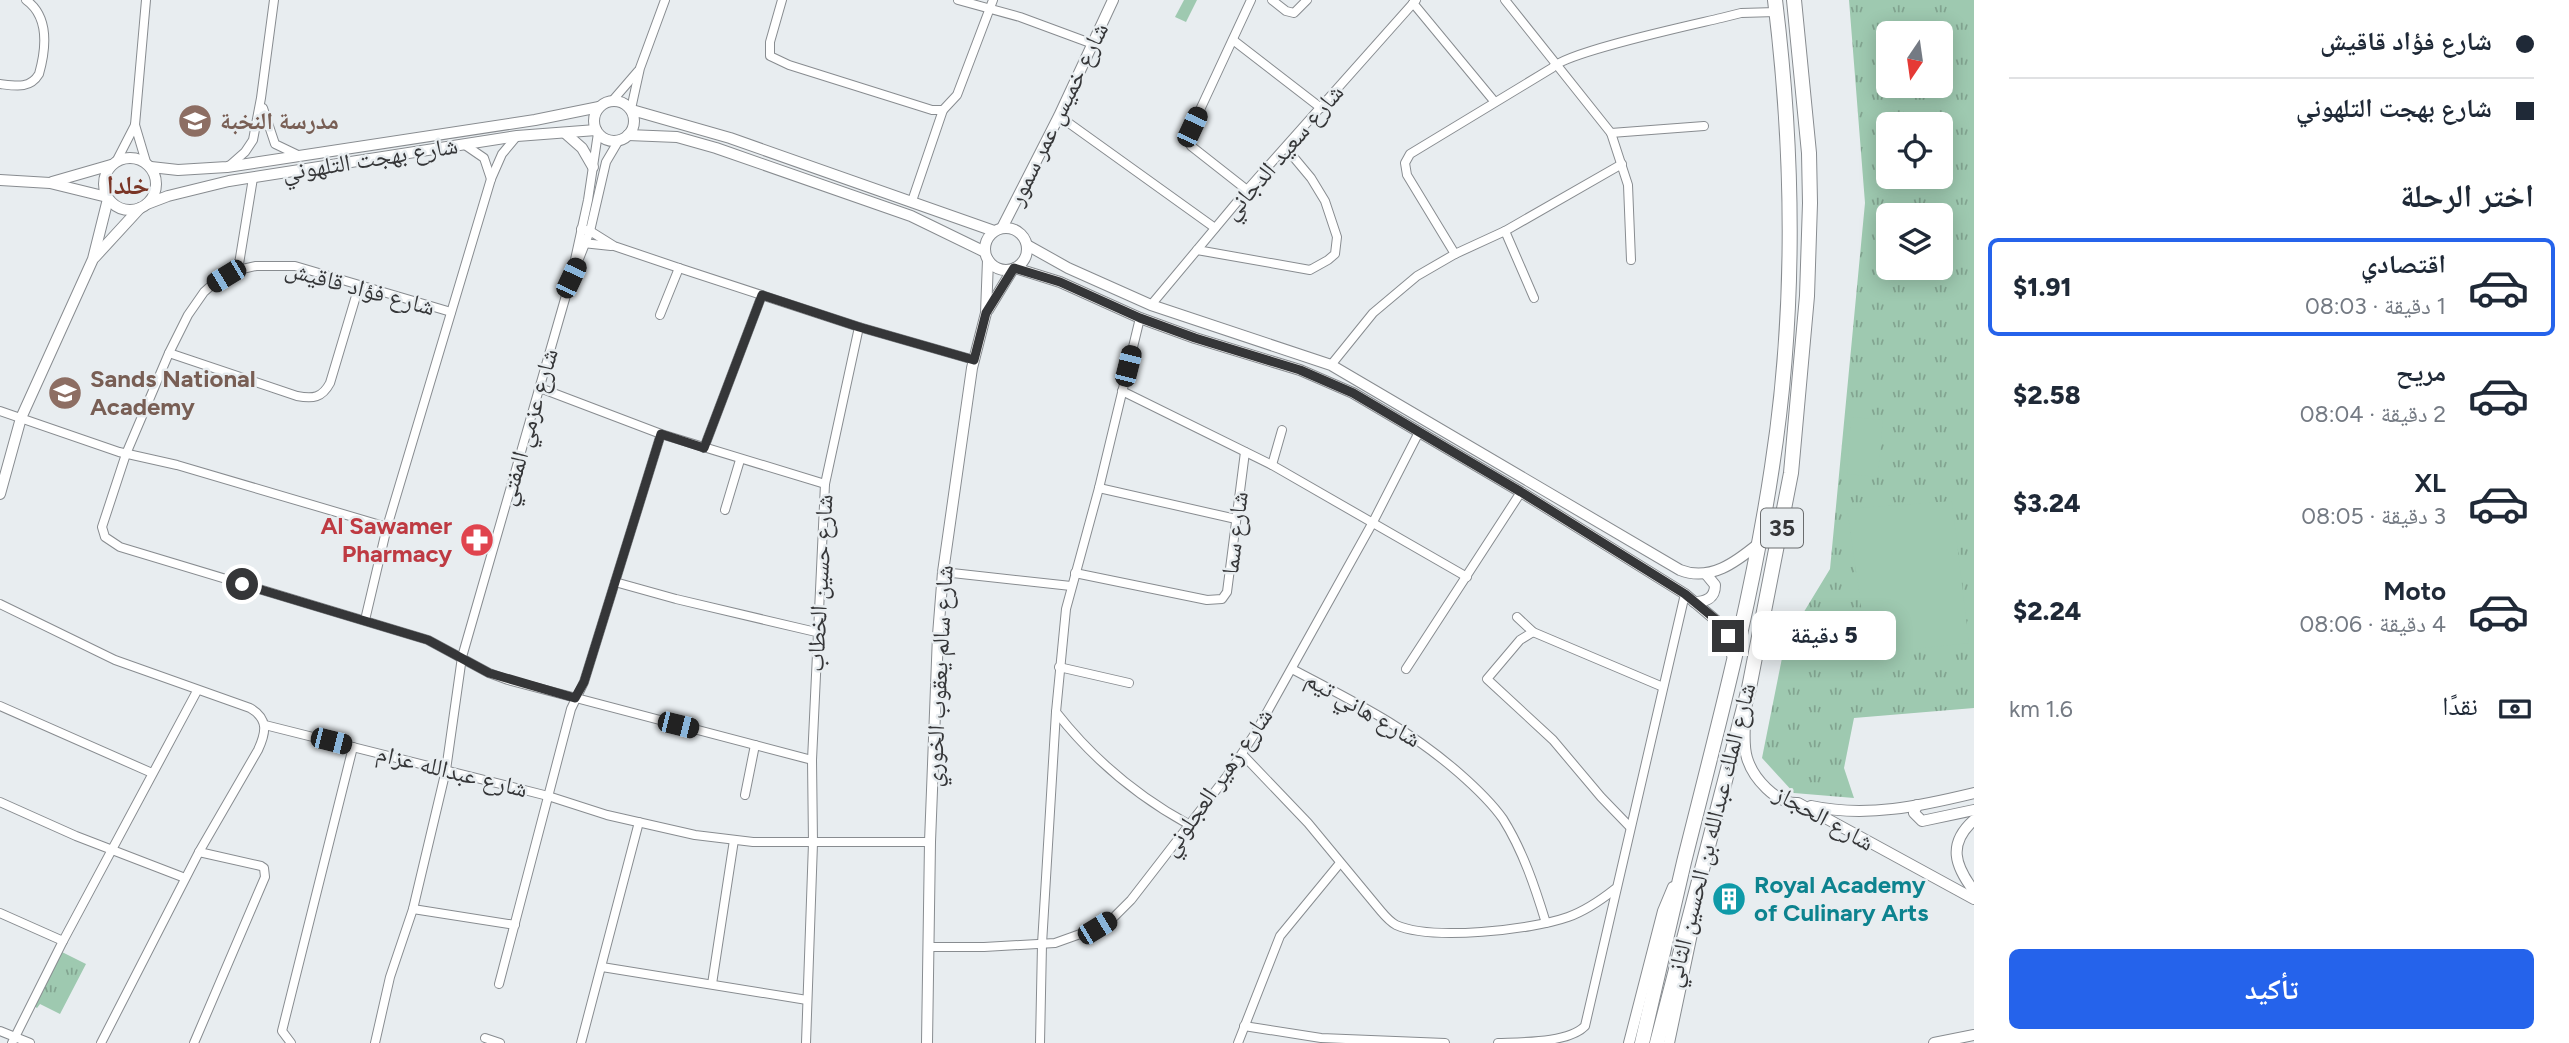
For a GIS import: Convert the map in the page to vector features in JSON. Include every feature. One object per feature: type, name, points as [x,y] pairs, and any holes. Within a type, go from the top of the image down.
[{"type":"highway","name":"شارع الملك عبدالله بن الحسين الثاني","points":[[1657,1043],[1749,688],[1789,486],[1807,296],[1809,153],[1794,0]]},
{"type":"highway","name":"شارع الملك عبدالله بن الحسين الثاني","points":[[1642,1043],[1684,862],[1734,667],[1772,467],[1789,305],[1788,164],[1775,6]]},
{"type":"street","points":[[0,84],[25,86],[36,80],[39,74],[45,32],[39,13],[26,0]]},
{"type":"street","points":[[93,260],[156,191],[157,183],[135,125],[146,0]]},
{"type":"street","points":[[227,167],[250,146],[261,98],[274,0]]},
{"type":"street","points":[[624,138],[634,123],[631,110],[640,68],[666,0]]},
{"type":"street","points":[[782,0],[770,42],[770,56],[789,65],[921,107],[943,110]]},
{"type":"street","points":[[958,0],[992,4],[1093,44]]},
{"type":"street","name":"شارع خميس عمر سمور","points":[[998,229],[1059,116],[1113,0]]},
{"type":"street","points":[[1247,190],[1188,141],[1251,0]]},
{"type":"street","points":[[1272,0],[1286,11],[1294,13],[1307,0]]},
{"type":"street","points":[[1505,0],[1611,133],[1628,184],[1631,260]]},
{"type":"street","points":[[1414,2],[1494,102]]},
{"type":"street","name":"شارع سعيد الدجاني","points":[[1151,305],[1247,190],[1414,2]]},
{"type":"street","points":[[912,201],[943,110],[957,95],[992,4]]},
{"type":"street","points":[[1455,254],[1407,175],[1405,163],[1410,154],[1552,68],[1556,63],[1582,53],[1775,6]]},
{"type":"street","points":[[1233,40],[1321,108]]},
{"type":"street","points":[[640,68],[612,100],[599,107],[594,118],[597,132],[607,140],[677,137],[716,148],[911,216],[986,256],[1002,270],[1014,268],[1060,282],[1140,318],[1327,380],[1521,492],[1690,598],[1725,628],[1731,644],[1734,667]]},
{"type":"street","points":[[261,98],[265,120],[275,144],[302,157]]},
{"type":"street","points":[[612,100],[623,102],[631,110],[730,138],[998,229],[1018,231],[1027,245],[1068,268],[1151,305],[1331,365],[1680,570],[1691,574],[1706,574],[1735,561],[1758,544]]},
{"type":"street","name":"شارع بهجت التلهوني","points":[[149,165],[178,170],[227,167],[535,120],[599,107]]},
{"type":"street","points":[[1059,116],[1215,229]]},
{"type":"street","points":[[0,494],[21,418],[93,260],[108,198],[104,180],[135,125]]},
{"type":"street","points":[[1611,133],[1704,126]]},
{"type":"street","name":"شارع بهجت التلهوني","points":[[144,206],[202,187],[253,178],[517,136],[597,132]]},
{"type":"street","name":"شارع عزمي المفتي","points":[[586,230],[597,132]]},
{"type":"street","points":[[565,133],[582,148],[593,167]]},
{"type":"street","points":[[365,620],[387,527],[491,179],[502,154],[517,136]]},
{"type":"street","name":"شارع عزمي المفتي","points":[[375,1043],[390,977],[413,909],[446,770],[461,657],[603,170],[610,152],[624,138]]},
{"type":"street","points":[[465,144],[484,158],[491,179]]},
{"type":"street","points":[[1197,250],[1310,270],[1335,254],[1337,237],[1325,201],[1311,178],[1286,148]]},
{"type":"street","points":[[50,183],[132,157],[149,165]]},
{"type":"street","points":[[1331,365],[1387,300],[1417,276],[1455,254],[1505,231],[1622,163]]},
{"type":"street","points":[[238,270],[253,178]]},
{"type":"street","points":[[0,180],[50,183],[108,198],[123,209],[144,206]]},
{"type":"street","points":[[986,256],[986,240],[998,229]]},
{"type":"street","points":[[586,230],[614,246],[679,268],[859,327],[974,360]]},
{"type":"street","points":[[1505,231],[1534,298]]},
{"type":"street","points":[[582,243],[614,246]]},
{"type":"street","points":[[1014,268],[1025,258],[1027,245]]},
{"type":"street","name":"شارع سالم يعقوب الخوري","points":[[927,1043],[930,842],[938,635],[943,572],[974,360],[986,313],[986,256]]},
{"type":"street","name":"شارع فؤاد قاقيش","points":[[451,312],[295,266],[268,265],[238,270],[214,283],[188,314],[169,353],[126,454],[102,527],[105,537],[113,544],[428,640],[489,673],[812,760]]},
{"type":"street","points":[[660,315],[679,268]]},
{"type":"street","name":"شارع سالم يعقوب الخوري","points":[[986,313],[1014,268]]},
{"type":"street","points":[[169,353],[297,396],[318,397],[330,383],[359,286]]},
{"type":"street","points":[[704,448],[762,295]]},
{"type":"street","points":[[1040,1043],[1042,944],[1059,667],[1071,586],[1099,488],[1140,318]]},
{"type":"street","name":"شارع حسين الخطاب","points":[[806,1043],[813,843],[812,760],[816,632],[825,484],[859,327]]},
{"type":"street","points":[[540,388],[661,434],[825,484]]},
{"type":"street","points":[[1122,391],[1272,465],[1467,577]]},
{"type":"street","points":[[0,411],[126,454],[249,485],[387,527]]},
{"type":"street","points":[[1272,465],[1282,430]]},
{"type":"street","points":[[499,984],[575,698],[584,682],[661,434]]},
{"type":"street","name":"شارع زهير العجلوني","points":[[929,947],[1042,944],[1084,934],[1111,920],[1132,901],[1242,754],[1373,522],[1418,434]]},
{"type":"street","name":"شارع سما","points":[[1075,573],[1207,600],[1222,599],[1227,592],[1245,452]]},
{"type":"street","points":[[726,510],[740,460]]},
{"type":"street","points":[[1099,488],[1236,519]]},
{"type":"street","points":[[1406,669],[1521,492]]},
{"type":"street","points":[[943,572],[1071,586]]},
{"type":"street","points":[[1690,598],[1707,600],[1713,595],[1715,585],[1706,574]]},
{"type":"street","points":[[615,582],[816,632]]},
{"type":"street","points":[[1498,1043],[1562,1040],[1573,1037],[1585,1026],[1663,687],[1690,598]]},
{"type":"street","name":"شارع عبدالله عزام","points":[[0,604],[92,650],[197,691],[250,708],[258,713],[265,725],[548,796],[607,815],[734,841],[930,842]]},
{"type":"street","points":[[1517,617],[1534,632],[1663,687]]},
{"type":"street","points":[[1534,632],[1520,640],[1487,679],[1553,740],[1630,827]]},
{"type":"street","points":[[1059,667],[1129,682]]},
{"type":"street","name":"شارع هاني تيم","points":[[1292,669],[1402,728],[1427,746],[1492,804],[1513,837],[1536,891],[1546,923]]},
{"type":"street","name":"شارع الحجاز","points":[[1749,688],[1745,732],[1748,762],[1774,794],[1788,803],[1798,803],[1974,899]]},
{"type":"street","points":[[14,1040],[62,941],[197,691]]},
{"type":"street","points":[[0,706],[152,773]]},
{"type":"street","points":[[1056,712],[1086,747],[1128,785],[1151,803],[1188,824]]},
{"type":"street","points":[[101,1043],[185,878],[258,750],[265,725]]},
{"type":"street","points":[[745,795],[755,745]]},
{"type":"street","points":[[291,1043],[282,1031],[353,747]]},
{"type":"street","points":[[1242,754],[1283,795],[1389,920],[1406,928],[1483,932],[1546,923],[1585,909],[1615,888]]},
{"type":"street","points":[[1798,803],[1858,812],[1888,811],[1974,793]]},
{"type":"street","points":[[0,802],[112,851],[185,878]]},
{"type":"street","points":[[1917,805],[1914,813],[1922,821],[1974,810]]},
{"type":"street","points":[[1974,820],[1962,834],[1957,859],[1962,875],[1974,891]]},
{"type":"street","points":[[581,1043],[639,822]]},
{"type":"street","points":[[712,984],[734,841]]},
{"type":"street","points":[[194,1043],[265,877],[261,866],[199,852]]},
{"type":"street","points":[[1629,1043],[1663,911],[1684,862]]},
{"type":"street","points":[[1238,1043],[1280,936],[1340,863]]},
{"type":"street","points":[[1669,1043],[1698,907],[1702,866]]},
{"type":"street","points":[[413,909],[515,925]]},
{"type":"street","points":[[0,913],[62,941]]},
{"type":"street","points":[[602,967],[807,1000]]},
{"type":"street","points":[[1244,1026],[1321,1038],[1445,1043]]},
{"type":"street","points":[[0,1031],[14,1040],[30,1043]]},
{"type":"street","points":[[1934,1043],[1974,1036]]},
{"type":"street","points":[[1957,1043],[1974,1036]]},
{"type":"street","points":[[485,1038],[500,1043]]},
{"type":"green space","points":[[1184,0],[1197,0],[1186,22],[1175,17]]},
{"type":"green space","points":[[1849,0],[1974,0],[1974,708],[1854,718],[1844,768],[1854,798],[1794,793],[1762,758],[1785,643],[1830,569],[1865,203]]},
{"type":"green space","points":[[1851,417],[1883,420],[1878,477],[1847,474]]},
{"type":"green space","points":[[1952,501],[1969,643],[1868,654],[1847,509]]},
{"type":"green space","points":[[62,952],[86,964],[60,1014],[40,1004],[37,1008],[34,1006]]},
{"type":"place","name":"مدرسة النخبة","points":[[195,121]]},
{"type":"place","name":"Sands National Academy","points":[[65,393]]},
{"type":"place","name":"Al Sawamer Pharmacy","points":[[477,540]]},
{"type":"place","name":"Royal Academy of Culinary Arts","points":[[1729,899]]},
{"type":"district","name":"خلدا","points":[[128,185]]},
{"type":"route","points":[[242,584],[428,640],[489,673],[575,698],[584,682],[661,434],[704,448],[762,295],[859,327],[974,360],[986,313],[1014,268],[1074,287],[1140,318],[1300,370],[1353,393],[1418,434],[1521,492],[1685,594],[1720,623],[1728,636]]}]
